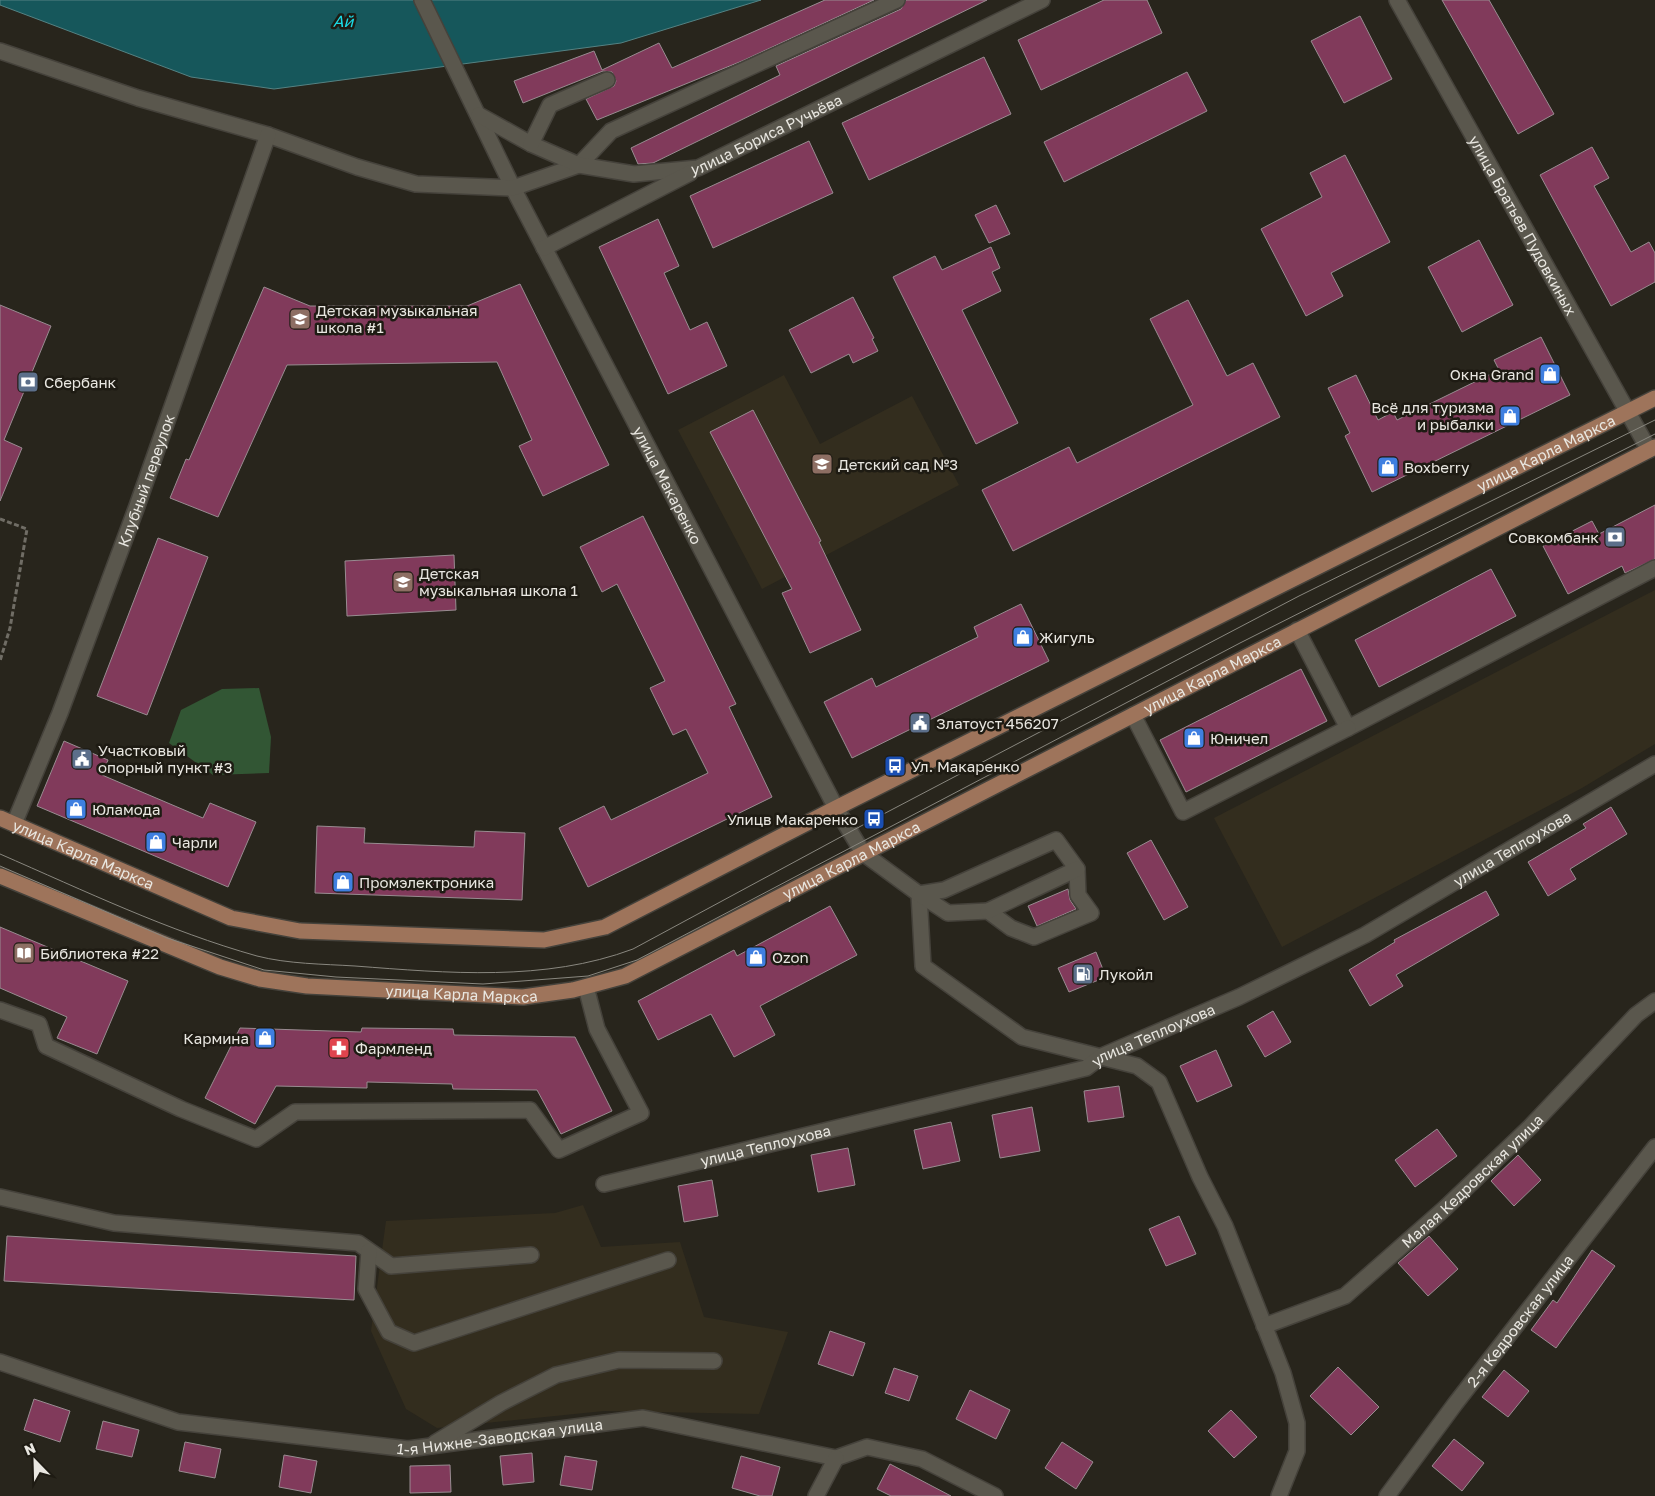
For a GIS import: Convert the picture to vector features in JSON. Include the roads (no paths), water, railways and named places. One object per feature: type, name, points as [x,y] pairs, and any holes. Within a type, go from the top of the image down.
[{"type":"main road","name":"улица Карла Маркса","points":[[7,821],[231,918],[300,931],[544,940],[605,927],[836,808],[1655,398]]},
{"type":"main road","name":"улица Карла Маркса","points":[[0,876],[220,967],[260,979],[307,986],[523,996],[586,987],[625,976],[1652,449]]},
{"type":"street","name":"улица Макаренко","points":[[422,0],[544,248],[836,808],[864,853]]},
{"type":"street","points":[[0,51],[138,98],[268,135],[357,167],[416,184],[513,188],[579,165],[611,131],[897,0]]},
{"type":"street","name":"улица Бориса Ручьёва","points":[[479,115],[532,144],[579,165],[634,174],[698,168],[1042,0]]},
{"type":"street","name":"улица Братьев Пудовкиных","points":[[1397,0],[1627,413],[1652,449]]},
{"type":"street","points":[[532,144],[550,105],[607,80]]},
{"type":"street","name":"Клубный переулок","points":[[7,821],[60,713],[137,506],[268,135]]},
{"type":"street","points":[[544,248],[698,168]]},
{"type":"street","points":[[1133,715],[1183,812],[1655,568]]},
{"type":"street","points":[[1297,630],[1348,728]]},
{"type":"street","name":"улица Теплоухова","points":[[604,1184],[1086,1068],[1102,1056],[1239,997],[1365,935],[1655,764]]},
{"type":"street","points":[[920,894],[944,890],[1056,840],[1077,869],[1078,895],[1091,913],[1034,937],[1011,928],[988,910]]},
{"type":"street","points":[[864,853],[948,913],[988,910],[1077,869]]},
{"type":"street","points":[[920,894],[923,966],[1022,1037],[1137,1066],[1159,1082],[1200,1177],[1225,1226],[1282,1373],[1297,1423],[1297,1451],[1279,1496]]},
{"type":"street","points":[[0,1010],[39,1024],[46,1046],[181,1108],[256,1139],[295,1112],[530,1110],[559,1150],[641,1113],[597,1029],[586,987]]},
{"type":"street","name":"Малая Кедровская улица","points":[[1264,1326],[1345,1296],[1444,1209],[1530,1127],[1636,1015],[1655,1001]]},
{"type":"street","name":"2-я Кедровская улица","points":[[1387,1496],[1455,1404],[1655,1147]]},
{"type":"street","points":[[0,1197],[114,1223],[358,1243],[391,1266],[531,1255]]},
{"type":"street","points":[[369,1251],[366,1289],[389,1332],[414,1343],[668,1260]]},
{"type":"street","points":[[429,1446],[501,1403],[556,1375],[620,1360],[714,1361]]},
{"type":"street","name":"1-я Нижне-Заводская улица","points":[[0,1362],[178,1422],[408,1449],[643,1418],[836,1458]]},
{"type":"street","points":[[816,1496],[836,1458],[867,1447],[922,1459],[995,1496]]},
{"type":"water","name":"Ай","points":[[0,0],[761,0],[621,43],[274,89],[191,77],[0,5]]},
{"type":"tram line","points":[[0,854],[95,896],[191,935],[269,959],[460,972],[531,971],[565,967],[600,959],[633,949],[874,819],[1299,596],[1655,420]]},
{"type":"tram line","points":[[0,866],[167,938],[264,970],[336,977],[483,984],[588,976],[637,960],[1240,643],[1655,434]]},
{"type":"place","name":"Детская музыкальная школа #1","points":[[300,319]]},
{"type":"place","name":"Окна Grand","points":[[1550,374]]},
{"type":"place","name":"Сбербанк","points":[[28,382]]},
{"type":"place","name":"Всё для туризма и рыбалки","points":[[1510,416]]},
{"type":"place","name":"Детский сад №3","points":[[822,464]]},
{"type":"place","name":"Boxberry","points":[[1388,467]]},
{"type":"place","name":"Совкомбанк","points":[[1615,537]]},
{"type":"place","name":"Детская музыкальная школа 1","points":[[403,582]]},
{"type":"place","name":"Жигуль","points":[[1023,637]]},
{"type":"place","name":"Златоуст 456207","points":[[920,723]]},
{"type":"place","name":"Юничел","points":[[1194,738]]},
{"type":"place","name":"Участковый опорный пункт #3","points":[[82,759]]},
{"type":"place","name":"Ул. Макаренко","points":[[895,766]]},
{"type":"place","name":"Юламода","points":[[76,809]]},
{"type":"place","name":"Улицв Макаренко","points":[[874,819]]},
{"type":"place","name":"Чарли","points":[[156,842]]},
{"type":"place","name":"Промэлектроника","points":[[343,882]]},
{"type":"place","name":"Библиотека #22","points":[[24,953]]},
{"type":"place","name":"Ozon","points":[[756,957]]},
{"type":"place","name":"Лукойл","points":[[1083,974]]},
{"type":"place","name":"Кармина","points":[[265,1038]]},
{"type":"place","name":"Фармленд","points":[[339,1048]]}]
